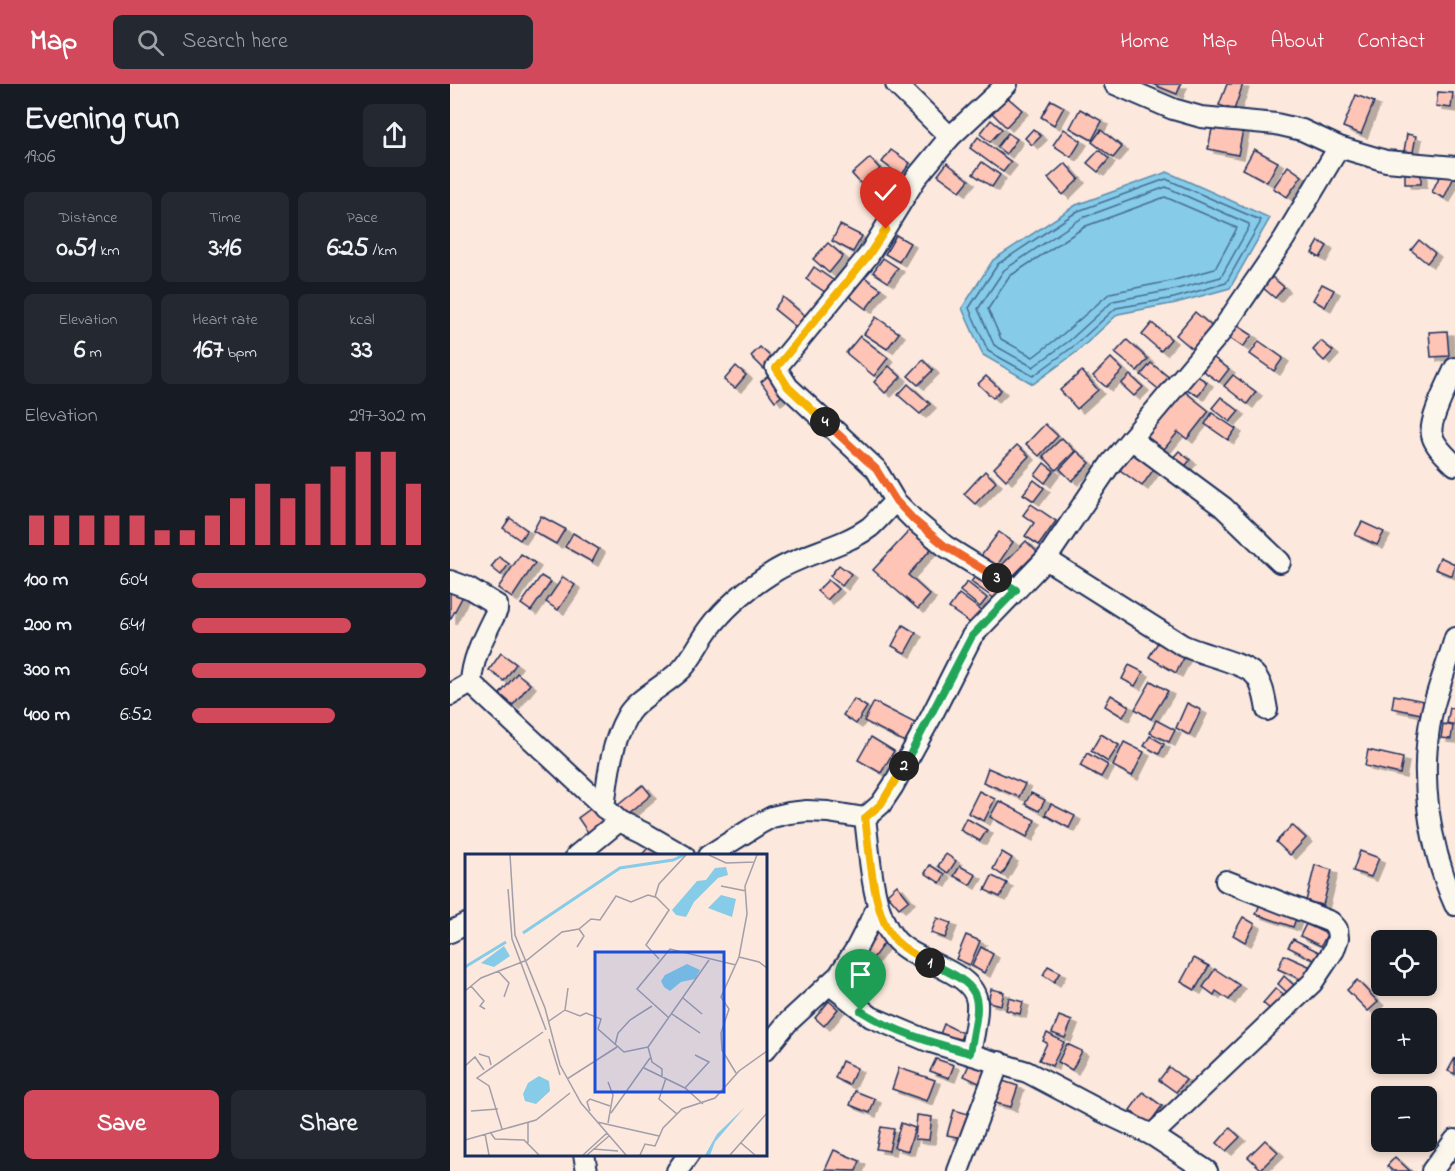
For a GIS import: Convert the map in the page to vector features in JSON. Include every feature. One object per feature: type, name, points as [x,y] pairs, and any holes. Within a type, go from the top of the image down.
[{"type":"street","points":[[896,84],[950,137]]},
{"type":"street","points":[[1007,84],[950,137],[916,178],[868,256],[776,368],[788,387],[876,469],[896,501],[914,520],[945,546],[1016,590]]},
{"type":"street","points":[[1115,84],[1173,110],[1201,117],[1276,124],[1294,128],[1339,147],[1386,161],[1455,167]]},
{"type":"street","points":[[865,818],[881,804],[893,786],[972,636],[1046,559],[1111,463],[1215,339],[1284,239],[1339,147]]},
{"type":"street","points":[[1455,368],[1431,433],[1436,443],[1455,465]]},
{"type":"street","points":[[1131,439],[1224,507],[1280,562]]},
{"type":"street","points":[[604,808],[613,751],[619,732],[632,707],[668,682],[683,667],[696,652],[709,629],[739,597],[792,561],[855,536],[869,527],[896,501]]},
{"type":"street","points":[[1046,559],[1182,645],[1196,652],[1240,666],[1254,674],[1263,690],[1267,710]]},
{"type":"street","points":[[450,581],[469,588],[497,604],[497,610],[476,657],[471,683]]},
{"type":"street","points":[[1455,638],[1432,713],[1427,751],[1427,796],[1442,876],[1455,905]]},
{"type":"street","points":[[471,683],[619,821],[681,854]]},
{"type":"street","points":[[450,695],[471,683]]},
{"type":"street","points":[[711,854],[759,824],[789,813],[828,812],[865,818]]},
{"type":"street","points":[[865,818],[878,906],[894,939],[922,959],[967,982],[974,991],[977,1003],[970,1053]]},
{"type":"street","points":[[578,854],[619,821]]},
{"type":"street","points":[[1152,1135],[1312,983],[1334,950],[1338,938],[1337,930],[1331,922],[1226,881]]},
{"type":"street","points":[[766,1049],[787,1023],[839,975],[856,949],[878,906]]},
{"type":"street","points":[[450,932],[465,924]]},
{"type":"street","points":[[829,984],[871,1017],[928,1041],[1028,1072],[1152,1135],[1207,1171]]},
{"type":"street","points":[[958,1171],[999,1062]]},
{"type":"street","points":[[1432,1171],[1455,1140]]},
{"type":"street","points":[[584,1156],[587,1171]]},
{"type":"street","points":[[677,1171],[688,1156]]},
{"type":"water","points":[[1167,172],[1270,218],[1230,288],[1176,303],[1118,314],[1078,351],[1033,384],[983,355],[962,308],[993,260],[1076,205]]},
{"type":"building","points":[[1152,84],[1181,84],[1177,94]]},
{"type":"building","points":[[1227,84],[1243,84],[1234,110],[1219,105]]},
{"type":"building","points":[[1438,92],[1453,93],[1451,108],[1436,106]]},
{"type":"building","points":[[1356,95],[1374,102],[1361,134],[1343,127]]},
{"type":"building","points":[[1007,97],[1022,110],[1006,127],[992,113]]},
{"type":"building","points":[[1051,100],[1064,107],[1054,125],[1041,117]]},
{"type":"building","points":[[1080,109],[1102,121],[1092,140],[1070,128]]},
{"type":"building","points":[[991,120],[1002,129],[990,142],[980,134]]},
{"type":"building","points":[[1213,124],[1243,130],[1238,155],[1208,149]]},
{"type":"building","points":[[1033,129],[1041,136],[1032,145],[1025,138]]},
{"type":"building","points":[[1064,129],[1081,141],[1071,157],[1053,145]]},
{"type":"building","points":[[1101,130],[1122,147],[1113,158],[1092,142]]},
{"type":"building","points":[[1008,133],[1017,139],[1006,154],[997,147]]},
{"type":"building","points":[[1407,134],[1416,136],[1413,152],[1404,151]]},
{"type":"building","points":[[978,137],[1011,162],[1003,172],[970,148]]},
{"type":"building","points":[[1254,149],[1278,162],[1267,182],[1243,169]]},
{"type":"building","points":[[891,150],[910,163],[901,176],[882,162]]},
{"type":"building","points":[[1099,150],[1109,159],[1098,172],[1087,163]]},
{"type":"building","points":[[870,158],[880,169],[862,185],[852,174]]},
{"type":"building","points":[[982,162],[1000,175],[992,187],[973,174]]},
{"type":"building","points":[[947,163],[969,180],[960,191],[938,175]]},
{"type":"building","points":[[1065,163],[1079,179],[1063,195],[1048,178]]},
{"type":"building","points":[[1288,166],[1302,176],[1287,197],[1273,188]]},
{"type":"building","points":[[1405,169],[1421,169],[1421,184],[1405,184]]},
{"type":"building","points":[[1442,171],[1454,177],[1444,198],[1432,192]]},
{"type":"building","points":[[840,225],[862,236],[853,252],[832,241]]},
{"type":"building","points":[[896,235],[910,243],[899,262],[885,254]]},
{"type":"building","points":[[1419,240],[1435,253],[1427,263],[1411,250]]},
{"type":"building","points":[[1319,241],[1327,246],[1320,258],[1312,253]]},
{"type":"building","points":[[828,243],[843,256],[829,273],[813,259]]},
{"type":"building","points":[[883,258],[898,268],[888,282],[873,272]]},
{"type":"building","points":[[814,267],[840,285],[832,297],[806,279]]},
{"type":"building","points":[[860,274],[881,289],[866,309],[845,293]]},
{"type":"building","points":[[1272,277],[1284,287],[1275,298],[1263,288]]},
{"type":"building","points":[[1322,284],[1334,290],[1325,307],[1313,300]]},
{"type":"building","points":[[783,297],[810,320],[801,331],[774,309]]},
{"type":"building","points":[[1195,312],[1216,330],[1196,352],[1176,335]]},
{"type":"building","points":[[876,317],[899,333],[887,349],[864,334]]},
{"type":"building","points":[[1232,322],[1252,335],[1243,347],[1224,334]]},
{"type":"building","points":[[1152,323],[1171,339],[1161,351],[1142,335]]},
{"type":"building","points":[[1447,331],[1449,356],[1431,357],[1429,332]]},
{"type":"building","points":[[860,336],[888,358],[874,376],[846,353]]},
{"type":"building","points":[[1127,340],[1148,359],[1137,371],[1115,353]]},
{"type":"building","points":[[1259,341],[1283,358],[1274,371],[1250,354]]},
{"type":"building","points":[[1321,341],[1333,351],[1324,361],[1313,350]]},
{"type":"building","points":[[760,347],[774,360],[764,369],[751,356]]},
{"type":"building","points":[[1211,356],[1229,369],[1219,382],[1202,370]]},
{"type":"building","points":[[1111,358],[1123,370],[1106,387],[1093,376]]},
{"type":"building","points":[[923,360],[933,370],[918,385],[908,376]]},
{"type":"building","points":[[1151,363],[1172,380],[1162,392],[1141,375]]},
{"type":"building","points":[[736,366],[746,375],[735,388],[724,380]]},
{"type":"building","points":[[889,366],[901,377],[885,393],[874,382]]},
{"type":"building","points":[[1082,371],[1098,390],[1077,409],[1060,390]]},
{"type":"building","points":[[772,373],[787,392],[775,401],[761,382]]},
{"type":"building","points":[[1194,374],[1207,382],[1198,396],[1185,388]]},
{"type":"building","points":[[1130,375],[1143,387],[1134,396],[1121,384]]},
{"type":"building","points":[[1233,375],[1256,392],[1247,404],[1224,386]]},
{"type":"building","points":[[986,376],[1001,390],[993,398],[978,384]]},
{"type":"building","points":[[908,384],[930,404],[920,414],[898,395]]},
{"type":"building","points":[[1179,387],[1209,411],[1187,439],[1178,432],[1161,453],[1140,436]]},
{"type":"building","points":[[1221,397],[1239,411],[1230,422],[1212,408]]},
{"type":"building","points":[[1212,413],[1236,429],[1228,440],[1205,424]]},
{"type":"building","points":[[1045,424],[1058,436],[1039,456],[1026,444]]},
{"type":"building","points":[[1062,438],[1075,451],[1056,470],[1043,456]]},
{"type":"building","points":[[1017,445],[1029,456],[1006,480],[994,468]]},
{"type":"building","points":[[1077,451],[1090,463],[1072,481],[1060,469]]},
{"type":"building","points":[[1135,451],[1156,466],[1142,486],[1120,470]]},
{"type":"building","points":[[1179,451],[1190,460],[1184,468],[1172,459]]},
{"type":"building","points":[[1044,463],[1054,471],[1045,483],[1035,475]]},
{"type":"building","points":[[985,471],[996,482],[975,504],[964,494]]},
{"type":"building","points":[[1034,480],[1044,488],[1034,501],[1023,494]]},
{"type":"building","points":[[1031,504],[1056,521],[1039,545],[1025,536],[1034,523],[1023,515]]},
{"type":"building","points":[[541,516],[565,529],[556,544],[533,531]]},
{"type":"building","points":[[510,518],[527,530],[520,540],[503,528]]},
{"type":"building","points":[[1362,522],[1384,532],[1377,545],[1355,535]]},
{"type":"building","points":[[910,530],[931,549],[908,575],[930,595],[918,609],[873,570]]},
{"type":"building","points":[[999,532],[1013,542],[996,567],[981,556]]},
{"type":"building","points":[[573,533],[599,549],[592,562],[565,547]]},
{"type":"building","points":[[1026,541],[1037,552],[1011,578],[1000,567]]},
{"type":"building","points":[[521,554],[535,563],[512,598],[498,588]]},
{"type":"building","points":[[499,557],[509,564],[501,575],[491,567]]},
{"type":"building","points":[[1440,557],[1455,564],[1452,576],[1435,569]]},
{"type":"building","points":[[839,565],[851,574],[842,586],[830,576]]},
{"type":"building","points":[[980,569],[1004,586],[995,599],[971,582]]},
{"type":"building","points":[[541,576],[551,582],[531,611],[521,604]]},
{"type":"building","points":[[563,577],[575,585],[558,610],[546,602]]},
{"type":"building","points":[[828,580],[838,589],[827,600],[817,591]]},
{"type":"building","points":[[967,582],[987,598],[980,607],[960,591]]},
{"type":"building","points":[[450,586],[464,594],[450,620]]},
{"type":"building","points":[[959,594],[982,611],[973,625],[949,608]]},
{"type":"building","points":[[903,625],[916,633],[905,653],[892,646]]},
{"type":"building","points":[[1160,639],[1186,654],[1176,673],[1149,657]]},
{"type":"building","points":[[501,653],[516,664],[504,681],[489,670]]},
{"type":"building","points":[[1129,665],[1143,672],[1135,686],[1122,679]]},
{"type":"building","points":[[517,673],[530,684],[513,705],[500,694]]},
{"type":"building","points":[[1151,681],[1168,691],[1151,719],[1135,709]]},
{"type":"building","points":[[1111,695],[1129,706],[1123,717],[1105,706]]},
{"type":"building","points":[[1394,695],[1424,701],[1421,714],[1392,708]]},
{"type":"building","points":[[854,699],[867,707],[856,724],[843,715]]},
{"type":"building","points":[[874,702],[915,723],[905,742],[864,721]]},
{"type":"building","points":[[1187,703],[1201,710],[1189,735],[1176,728]]},
{"type":"building","points":[[1450,708],[1455,709],[1455,725],[1447,723]]},
{"type":"building","points":[[1156,720],[1175,730],[1169,742],[1150,733]]},
{"type":"building","points":[[1443,724],[1453,726],[1451,739],[1441,738]]},
{"type":"building","points":[[1101,734],[1119,745],[1108,762],[1091,751]]},
{"type":"building","points":[[1150,736],[1164,744],[1159,754],[1144,746]]},
{"type":"building","points":[[871,737],[894,751],[881,773],[858,760]]},
{"type":"building","points":[[1124,742],[1144,752],[1132,776],[1113,766]]},
{"type":"building","points":[[1368,750],[1403,758],[1400,774],[1365,766]]},
{"type":"building","points":[[1087,753],[1108,765],[1101,777],[1080,766]]},
{"type":"building","points":[[988,768],[1025,784],[1019,797],[983,782]]},
{"type":"building","points":[[643,785],[651,795],[627,815],[618,805]]},
{"type":"building","points":[[979,791],[995,799],[984,821],[968,813]]},
{"type":"building","points":[[1031,793],[1045,800],[1039,811],[1025,804]]},
{"type":"building","points":[[999,801],[1035,820],[1027,837],[990,817]]},
{"type":"building","points":[[597,804],[609,820],[589,834],[578,818]]},
{"type":"building","points":[[1051,804],[1075,816],[1069,828],[1045,815]]},
{"type":"building","points":[[966,818],[987,830],[980,841],[960,830]]},
{"type":"building","points":[[1292,825],[1306,838],[1290,855],[1276,842]]},
{"type":"building","points":[[651,844],[661,853],[660,854],[643,854]]},
{"type":"building","points":[[1360,851],[1379,858],[1371,877],[1353,871]]},
{"type":"building","points":[[1002,852],[1012,858],[1002,875],[993,869]]},
{"type":"building","points":[[946,854],[956,861],[948,873],[938,866]]},
{"type":"building","points":[[930,865],[945,874],[940,883],[925,873]]},
{"type":"building","points":[[1315,865],[1332,870],[1323,905],[1306,901]]},
{"type":"building","points":[[960,866],[976,875],[970,885],[954,876]]},
{"type":"building","points":[[992,876],[1007,883],[1000,897],[985,890]]},
{"type":"building","points":[[897,885],[909,900],[899,908],[887,894]]},
{"type":"building","points":[[1262,899],[1298,913],[1293,927],[1256,914]]},
{"type":"building","points":[[1243,917],[1255,924],[1245,942],[1233,935]]},
{"type":"building","points":[[937,918],[951,923],[945,938],[931,933]]},
{"type":"building","points":[[1306,924],[1327,934],[1321,946],[1300,936]]},
{"type":"building","points":[[877,932],[887,939],[871,961],[862,955]]},
{"type":"building","points":[[966,935],[980,941],[970,965],[956,959]]},
{"type":"building","points":[[1293,939],[1321,953],[1316,961],[1288,947]]},
{"type":"building","points":[[981,947],[993,954],[984,973],[972,966]]},
{"type":"building","points":[[1284,955],[1311,967],[1305,981],[1278,969]]},
{"type":"building","points":[[1194,958],[1209,966],[1195,990],[1181,982]]},
{"type":"building","points":[[857,963],[867,972],[860,980],[849,970]]},
{"type":"building","points":[[1048,966],[1060,972],[1054,982],[1043,975]]},
{"type":"building","points":[[1215,969],[1239,985],[1229,1000],[1216,991],[1214,995],[1203,987]]},
{"type":"building","points":[[1284,976],[1296,987],[1289,994],[1278,984]]},
{"type":"building","points":[[1357,980],[1378,1002],[1368,1011],[1347,990]]},
{"type":"building","points":[[1276,988],[1285,996],[1272,1011],[1263,1003]]},
{"type":"building","points":[[991,989],[1004,992],[1001,1005],[988,1002]]},
{"type":"building","points":[[1009,998],[1023,1002],[1020,1014],[1006,1010]]},
{"type":"building","points":[[829,1001],[838,1009],[824,1026],[815,1018]]},
{"type":"building","points":[[1059,1016],[1072,1021],[1065,1038],[1052,1033]]},
{"type":"building","points":[[944,1024],[963,1033],[959,1042],[940,1034]]},
{"type":"building","points":[[1047,1033],[1064,1042],[1052,1066],[1039,1060],[1047,1043],[1043,1041]]},
{"type":"building","points":[[1067,1044],[1082,1051],[1072,1070],[1058,1062]]},
{"type":"building","points":[[1455,1058],[1455,1074],[1448,1071]]},
{"type":"building","points":[[936,1059],[954,1065],[949,1078],[930,1071]]},
{"type":"building","points":[[971,1060],[990,1068],[983,1085],[964,1076]]},
{"type":"building","points":[[842,1061],[857,1068],[849,1085],[835,1078]]},
{"type":"building","points":[[1169,1067],[1186,1080],[1176,1092],[1159,1080]]},
{"type":"building","points":[[899,1068],[935,1080],[927,1101],[892,1089]]},
{"type":"building","points":[[1000,1080],[1018,1086],[1011,1107],[992,1102]]},
{"type":"building","points":[[855,1091],[875,1099],[870,1113],[850,1105]]},
{"type":"building","points":[[1143,1092],[1162,1106],[1149,1124],[1130,1110]]},
{"type":"building","points":[[954,1110],[968,1114],[962,1138],[947,1135]]},
{"type":"building","points":[[917,1115],[932,1117],[929,1140],[915,1139]]},
{"type":"building","points":[[901,1123],[915,1128],[908,1151],[894,1147]]},
{"type":"building","points":[[881,1127],[894,1129],[889,1151],[876,1149]]},
{"type":"building","points":[[1230,1128],[1240,1137],[1226,1151],[1217,1143]]},
{"type":"building","points":[[1265,1140],[1278,1152],[1261,1169],[1248,1157]]},
{"type":"building","points":[[834,1150],[860,1161],[856,1171],[825,1170]]},
{"type":"building","points":[[1395,1157],[1410,1171],[1393,1171],[1387,1166]]},
{"type":"route","points":[[861,1011],[928,1041],[970,1053],[977,1003],[974,991],[967,982],[922,959],[894,939],[878,906],[865,818],[881,804],[893,786],[972,636],[1016,590],[945,546],[914,520],[896,501],[876,469],[788,387],[776,368],[868,256],[886,229]]}]
